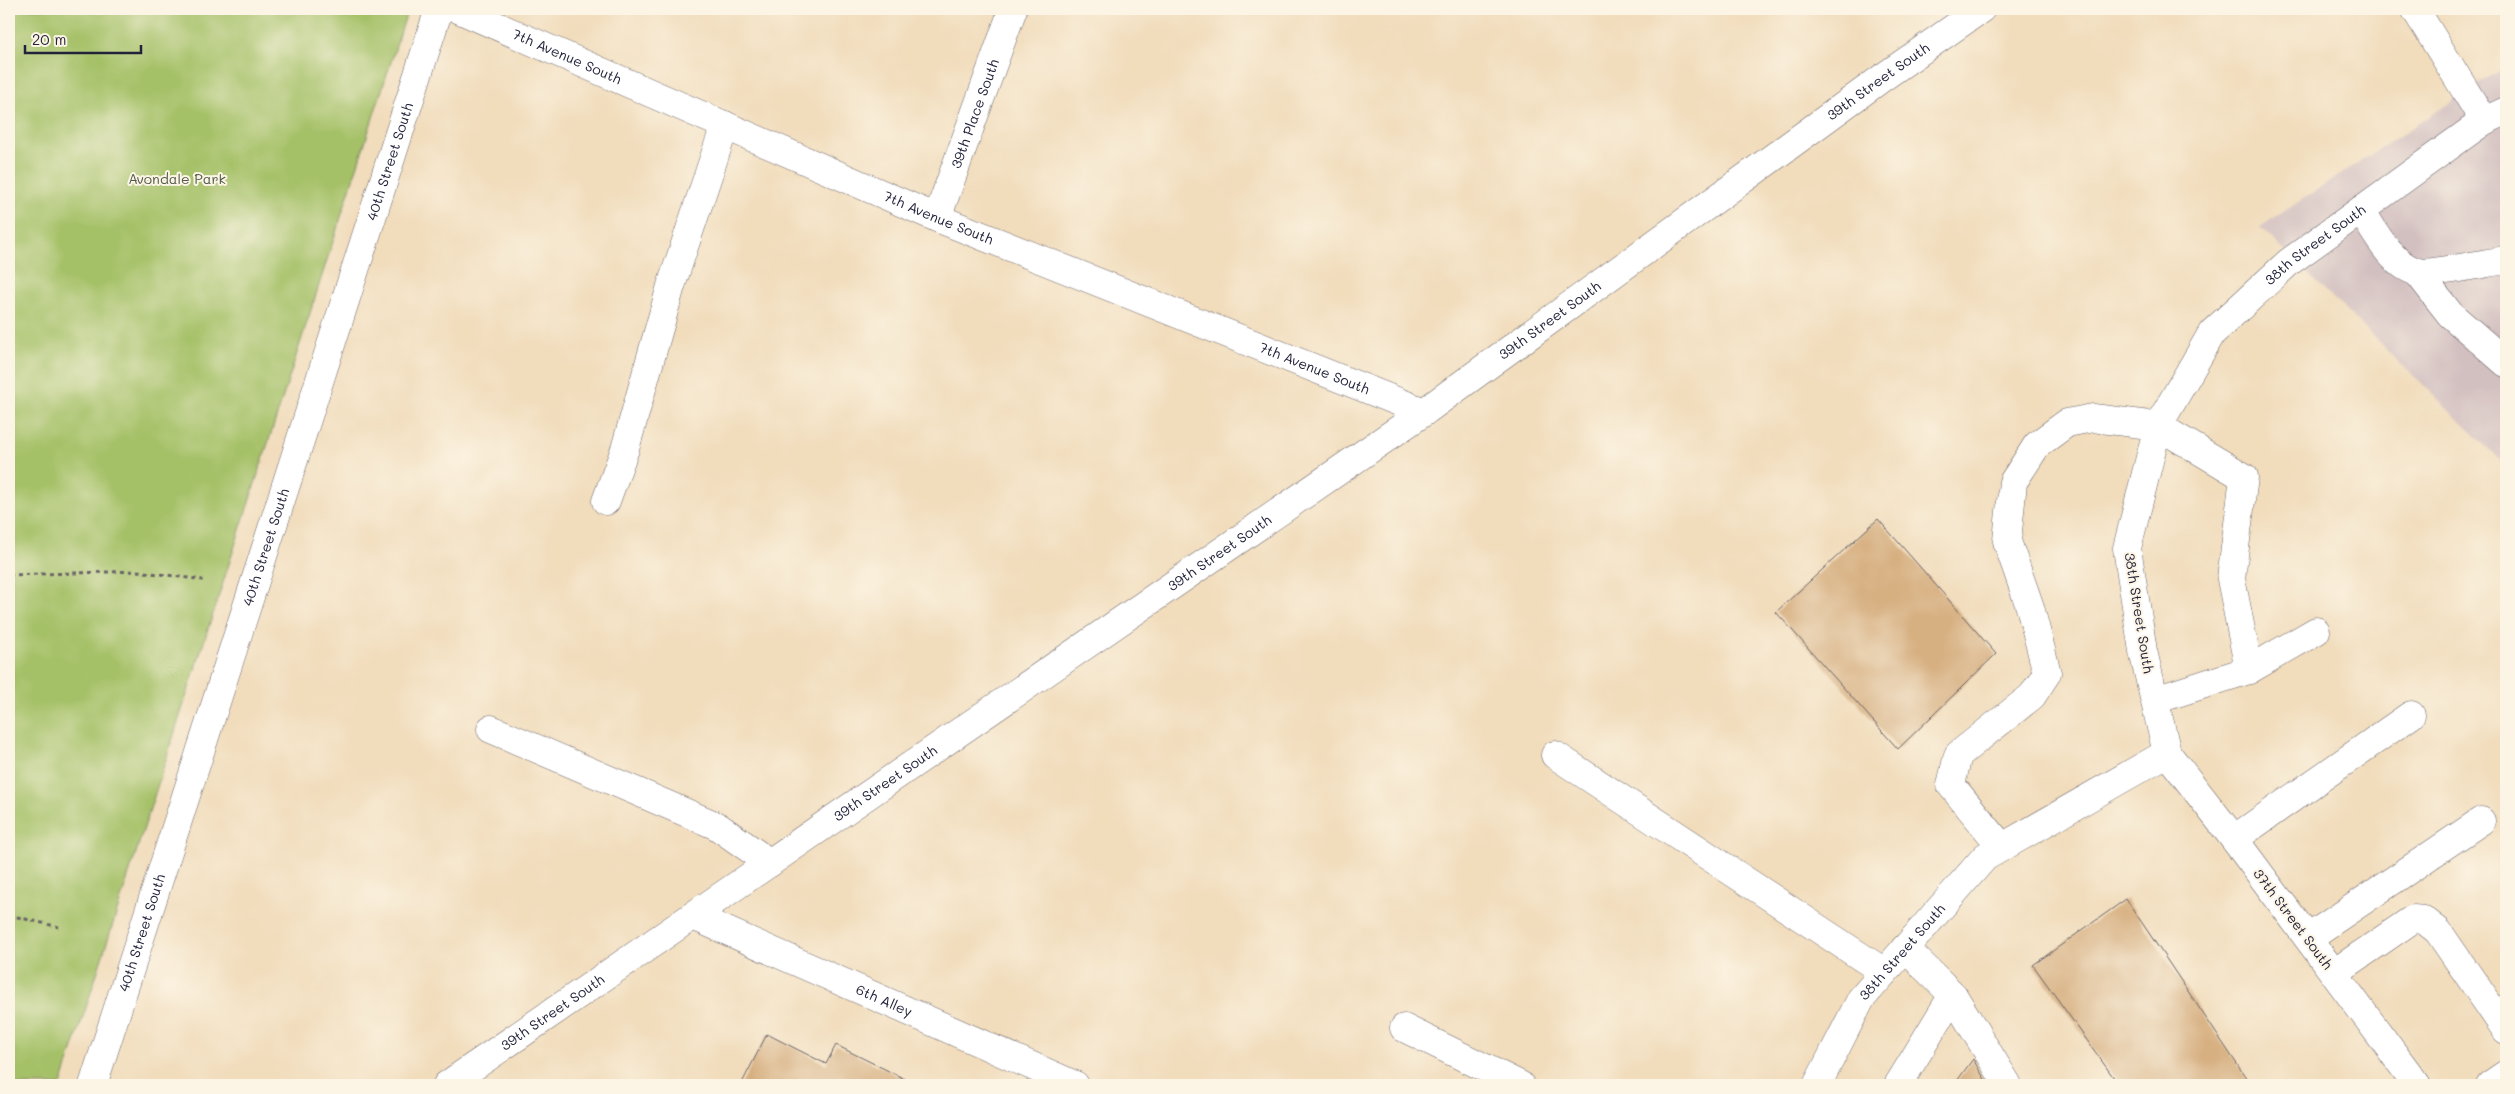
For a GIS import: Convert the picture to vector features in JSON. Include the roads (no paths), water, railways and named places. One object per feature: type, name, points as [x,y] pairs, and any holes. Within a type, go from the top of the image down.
[{"type":"street","name":"40th Street South","points":[[93,1085],[439,9]]},
{"type":"street","name":"7th Avenue South","points":[[458,9],[937,218],[1424,412]]},
{"type":"street","name":"39th Place South","points":[[937,218],[1013,9]]},
{"type":"street","name":"39th Street South","points":[[447,1085],[1424,412],[1882,78],[1981,9]]},
{"type":"street","points":[[2415,9],[2495,116]]},
{"type":"street","name":"38th Street South","points":[[1817,1085],[1861,999],[1984,857],[2167,754],[2143,651],[2127,548],[2158,426],[2212,334],[2289,262],[2495,116]]},
{"type":"street","points":[[606,501],[625,449],[671,286],[725,125]]},
{"type":"street","points":[[2362,210],[2380,240],[2397,261],[2418,273],[2450,314],[2506,363]]},
{"type":"street","points":[[2418,273],[2506,260]]},
{"type":"street","points":[[2001,846],[1951,785],[1958,755],[2032,696],[2047,673],[2030,607],[2008,541],[2013,482],[2037,445],[2067,423],[2093,418],[2158,426],[2244,477],[2231,580],[2249,670]]},
{"type":"street","points":[[2155,700],[2249,670],[2316,631]]},
{"type":"street","points":[[2234,839],[2411,715]]},
{"type":"street","points":[[491,729],[717,826],[770,863]]},
{"type":"street","name":"37th Street South","points":[[2167,754],[2234,839],[2417,1085]]},
{"type":"street","points":[[1555,755],[1884,972]]},
{"type":"street","points":[[2308,938],[2481,820]]},
{"type":"street","name":"6th Alley","points":[[692,916],[1075,1085]]},
{"type":"street","points":[[2334,973],[2413,918],[2424,920],[2438,931],[2506,1030]]},
{"type":"street","points":[[1905,948],[1953,995],[2008,1085]]},
{"type":"street","points":[[1898,1085],[1953,995]]},
{"type":"street","points":[[1404,1028],[1520,1085]]},
{"type":"street","points":[[2490,1085],[2506,1074]]},
{"type":"park label","name":"Avondale Park","points":[[177,179]]}]
